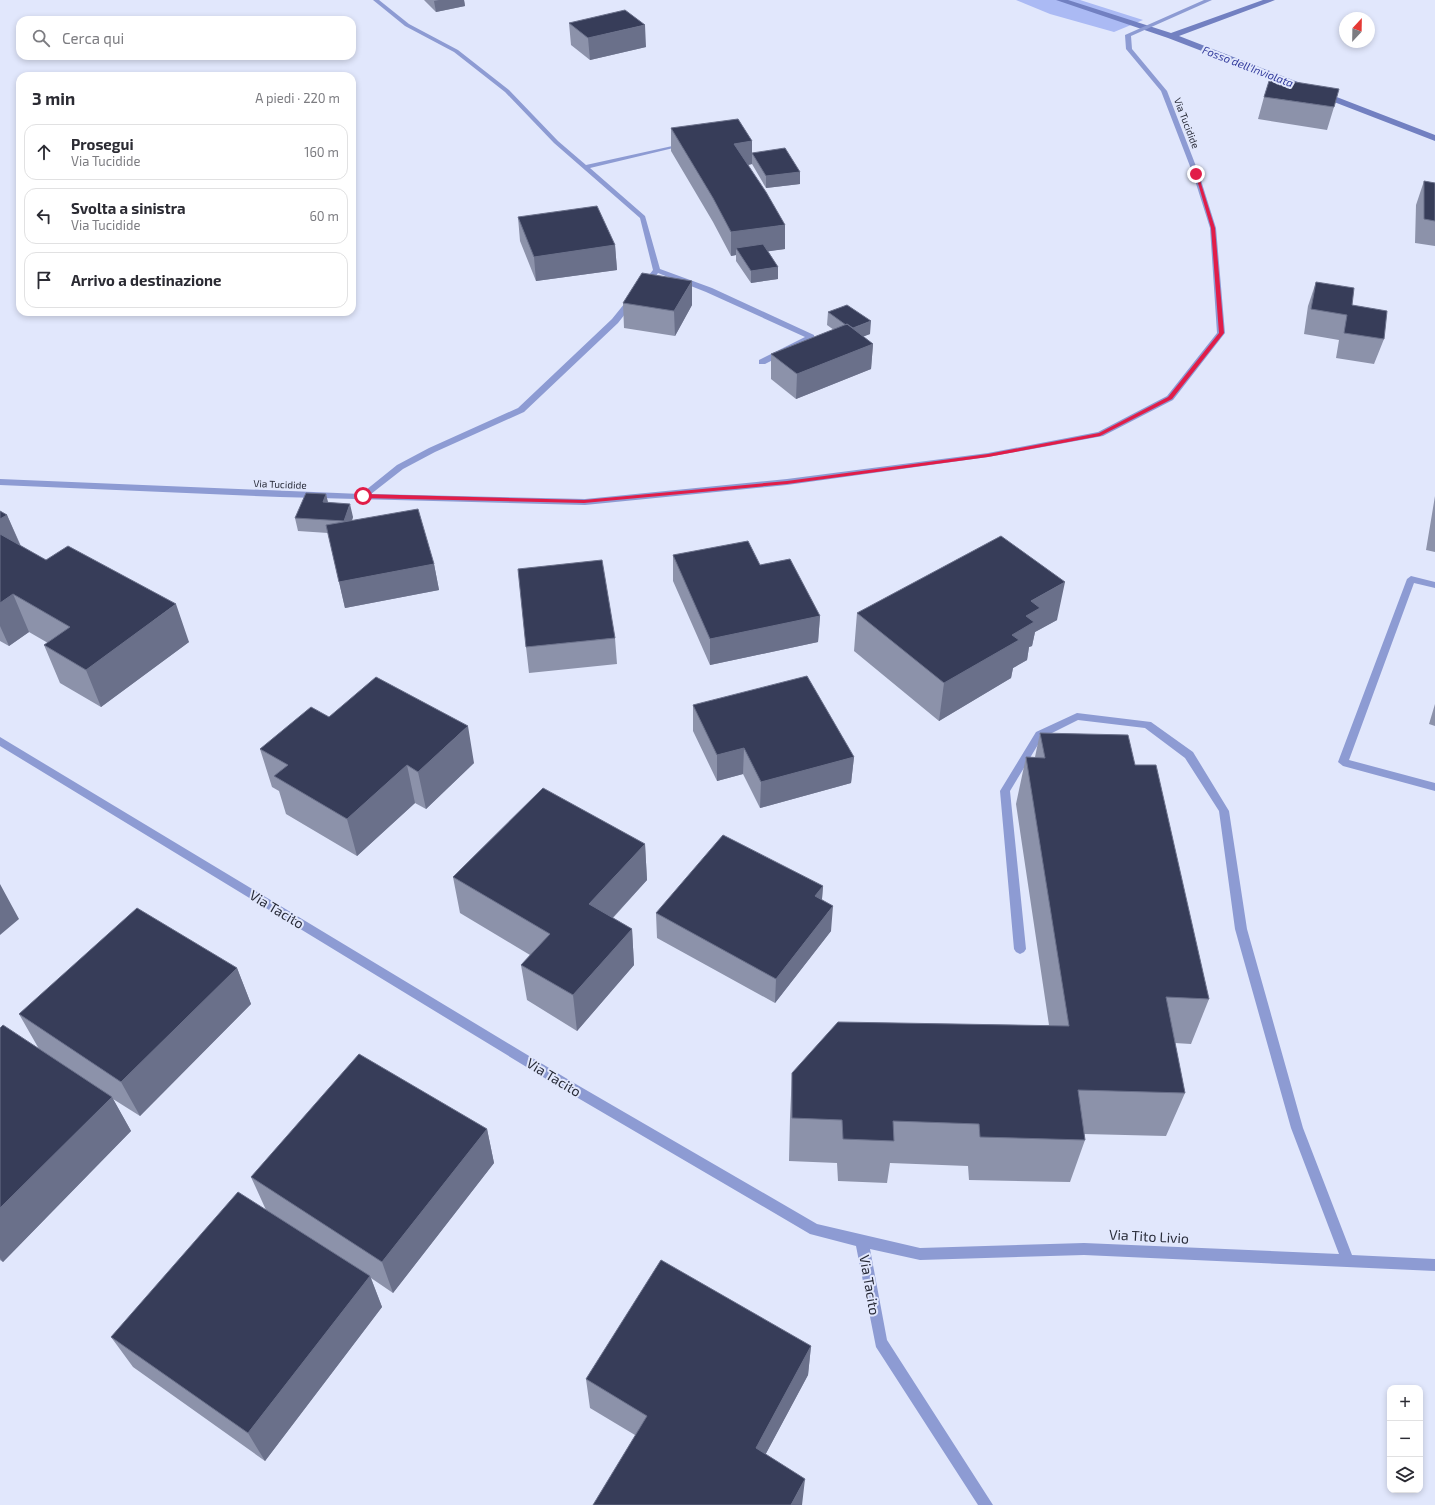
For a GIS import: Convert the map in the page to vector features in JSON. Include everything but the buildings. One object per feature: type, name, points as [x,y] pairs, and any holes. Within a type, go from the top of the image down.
[{"type":"street","points":[[376,0],[407,25],[456,51],[506,90],[556,142],[643,217],[657,270]]},
{"type":"street","name":"Via Tucidide","points":[[0,482],[280,494],[584,502],[787,482],[988,455],[1100,434],[1170,398],[1221,333],[1213,228],[1196,174],[1164,91],[1129,48],[1128,35],[1209,0]]},
{"type":"street","points":[[586,168],[667,146],[690,143]]},
{"type":"street","points":[[363,496],[400,467],[432,450],[521,410],[615,321],[657,270]]},
{"type":"street","points":[[657,270],[709,290],[810,337],[762,362]]},
{"type":"street","points":[[1435,585],[1411,579],[1343,762],[1435,787]]},
{"type":"street","points":[[1020,949],[1005,791],[1039,735],[1077,716],[1148,725],[1189,755],[1224,811],[1243,936],[1297,1128],[1348,1261]]},
{"type":"street","name":"Via Tacito","points":[[0,742],[570,1087],[815,1230],[862,1242],[881,1342],[986,1505]]},
{"type":"street","name":"Via Tito Livio","points":[[862,1242],[920,1254],[1084,1249],[1435,1265]]},
{"type":"shaded area","points":[[1016,0],[1080,0],[1143,20],[1114,32],[1050,14]]},
{"type":"waterway","name":"Fosso dell'Inviolata","points":[[1060,0],[1171,36]]},
{"type":"waterway","points":[[1171,36],[1271,0]]},
{"type":"waterway","name":"Fosso dell'Inviolata","points":[[1171,36],[1435,138]]},
{"type":"route","points":[[363,496],[584,502],[787,482],[988,455],[1100,434],[1170,398],[1221,333],[1213,228],[1196,174]]}]
